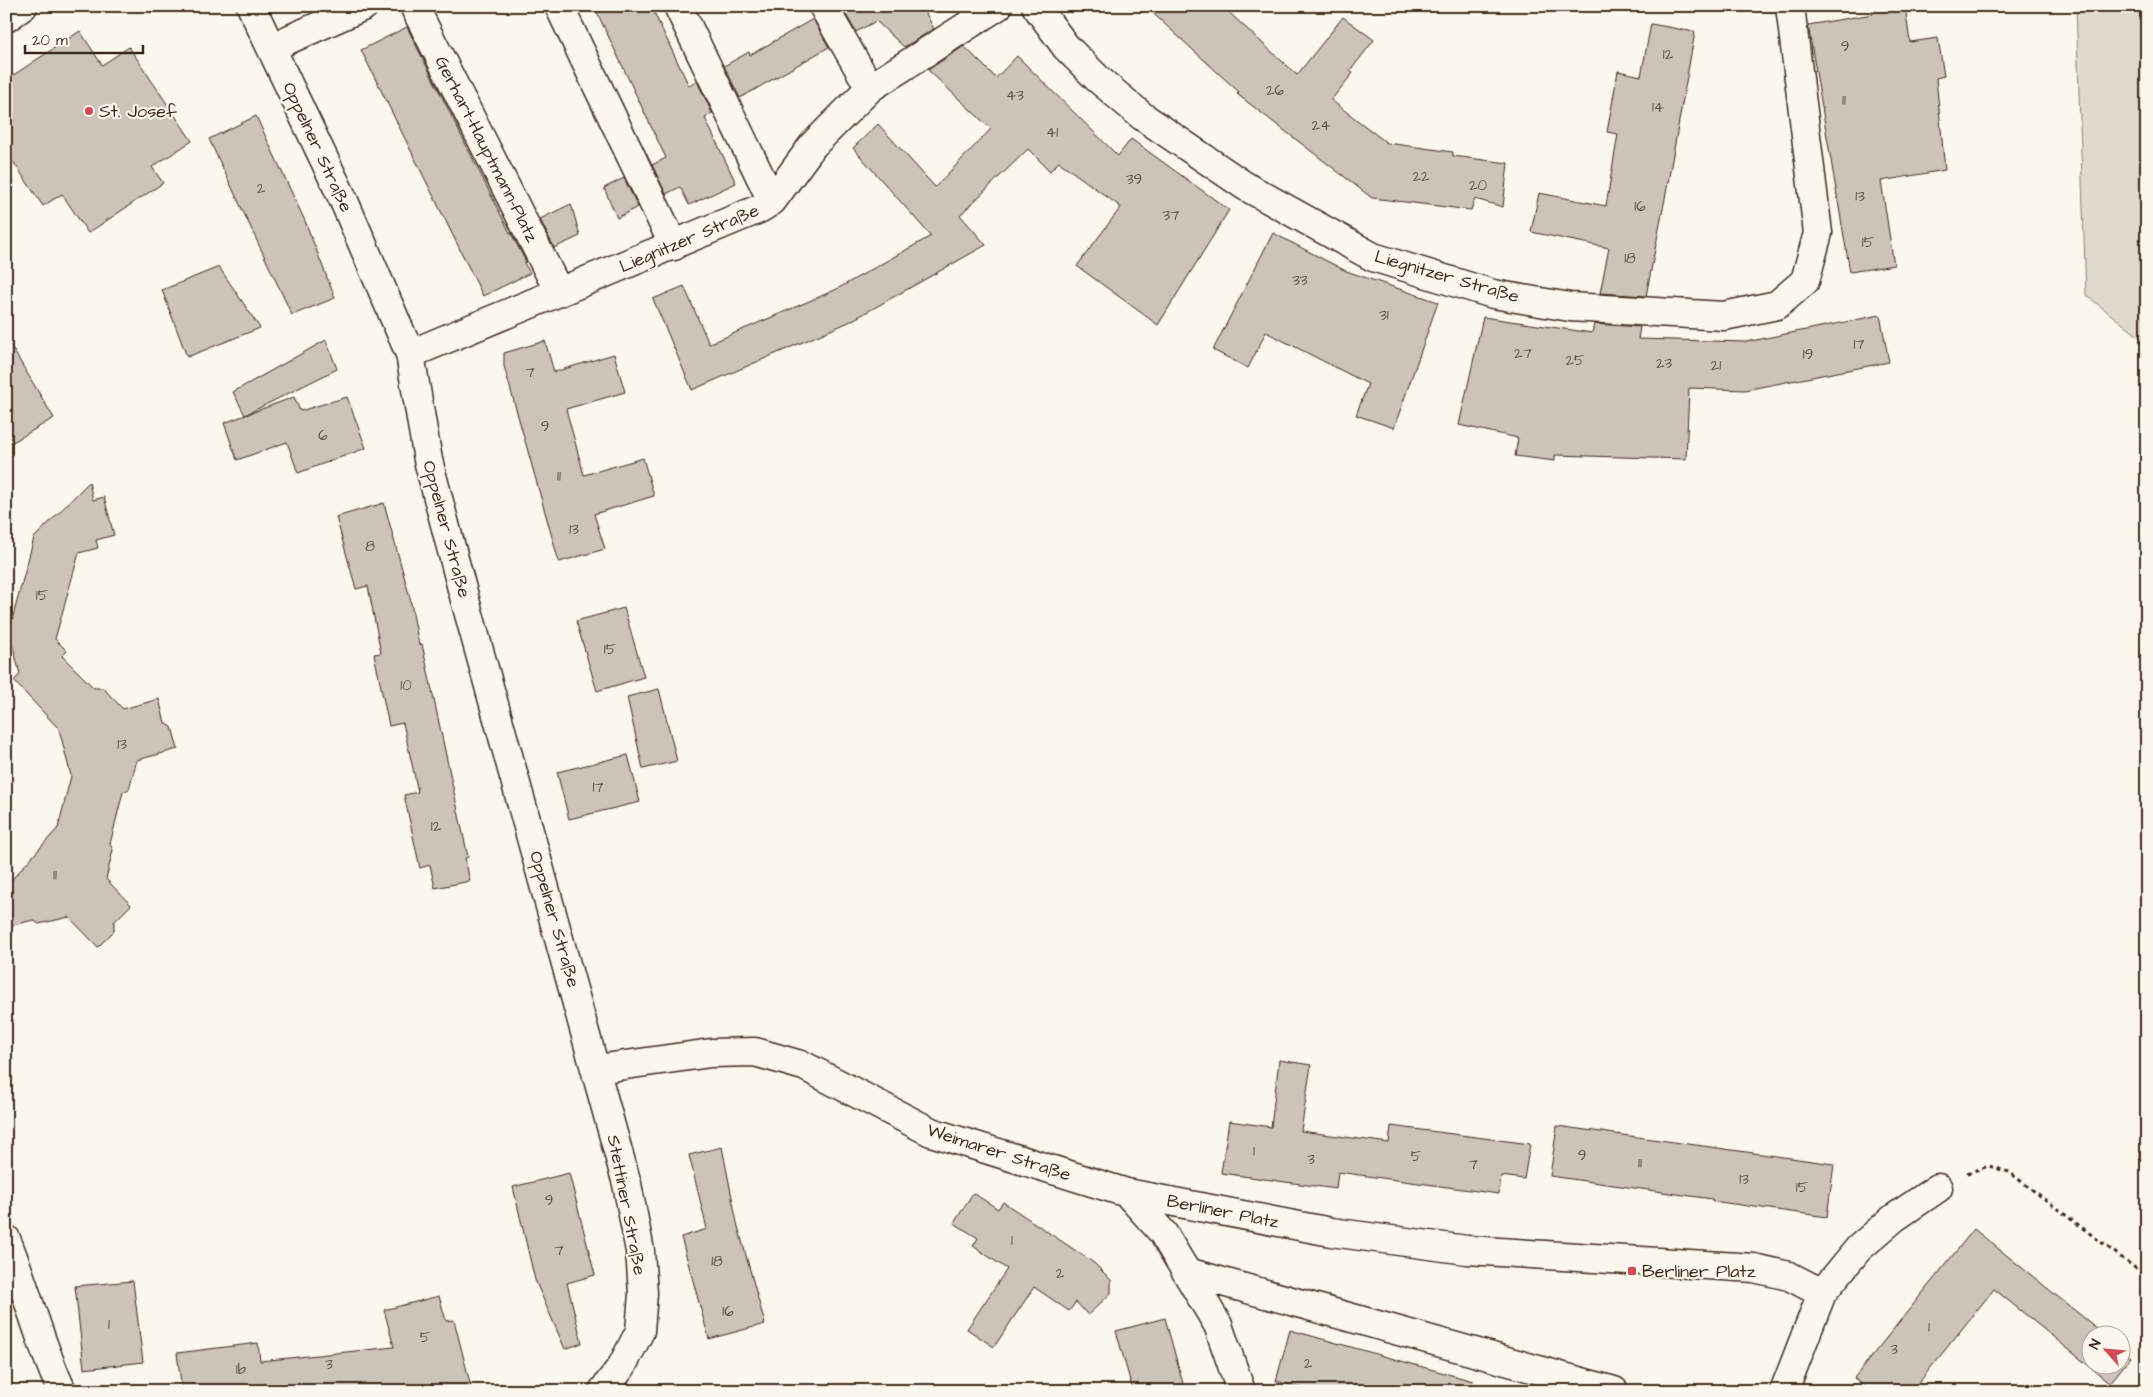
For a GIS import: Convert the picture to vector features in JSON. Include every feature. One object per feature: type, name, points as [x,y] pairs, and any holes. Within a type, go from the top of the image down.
[{"type":"street","points":[[6,18],[23,6]]},
{"type":"street","name":"Oppelner Straße","points":[[251,6],[344,201],[410,354],[430,469],[597,1070]]},
{"type":"street","points":[[272,47],[364,6]]},
{"type":"street","name":"Gerhart-Hauptmann-Platz","points":[[414,6],[559,292]]},
{"type":"street","points":[[559,6],[674,246]]},
{"type":"street","points":[[678,6],[772,201]]},
{"type":"street","points":[[823,6],[870,88]]},
{"type":"street","name":"Liegnitzer Straße","points":[[410,354],[759,210],[772,201],[813,145],[870,88],[998,6]]},
{"type":"street","name":"Liegnitzer Straße","points":[[1036,6],[1066,47],[1097,78],[1142,116],[1245,186],[1373,257],[1494,294],[1570,307],[1724,316],[1777,305],[1805,281],[1818,233],[1790,6]]},
{"type":"street","name":"Weimarer Straße","points":[[597,1070],[711,1053],[755,1052],[804,1066],[931,1132],[1127,1193]]},
{"type":"street","name":"Stettiner Straße","points":[[597,1070],[627,1184],[640,1251],[644,1293],[640,1331],[622,1366],[603,1391]]},
{"type":"street","points":[[1784,1391],[1822,1293],[1859,1248],[1894,1218],[1938,1188]]},
{"type":"street","points":[[1127,1193],[1163,1233],[1218,1325],[1240,1391]]},
{"type":"street","name":"Berliner Platz","points":[[1127,1193],[1331,1232],[1467,1250],[1754,1268],[1789,1276],[1822,1293]]},
{"type":"street","points":[[6,1239],[24,1281],[53,1372],[62,1391]]},
{"type":"street","points":[[1186,1272],[1614,1391]]},
{"type":"path","points":[[1938,1188],[1965,1174],[1988,1166],[2009,1172],[2147,1277]]},
{"type":"shaded area","points":[[2076,6],[2147,6],[2147,343],[2086,295]]},
{"type":"building","points":[[594,6],[651,6],[689,86],[697,81],[712,113],[705,118],[736,183],[689,205],[680,187],[666,194],[652,165],[666,158]]},
{"type":"building","points":[[841,6],[922,6],[934,29],[904,47],[876,21],[856,32]]},
{"type":"building","points":[[1145,6],[1222,6],[1297,75],[1343,17],[1374,40],[1350,71],[1353,73],[1331,100],[1387,143],[1453,152],[1453,156],[1508,163],[1503,207],[1475,199],[1471,210],[1372,198],[1237,94],[1239,92]]},
{"type":"building","points":[[1872,6],[1905,6],[1910,42],[1938,38],[1944,76],[1936,78],[1945,170],[1881,181],[1894,265],[1850,272],[1808,25],[1873,14]]},
{"type":"building","points":[[813,19],[829,47],[740,98],[724,66],[749,52],[750,55]]},
{"type":"building","points":[[1651,24],[1695,32],[1667,188],[1646,296],[1600,293],[1609,248],[1531,232],[1539,193],[1606,206],[1618,134],[1607,132],[1618,71],[1641,76]]},
{"type":"building","points":[[407,27],[530,273],[483,296],[361,50]]},
{"type":"building","name":"St. Josef","points":[[80,31],[102,65],[129,47],[192,141],[152,167],[163,183],[88,233],[62,194],[43,206],[6,151],[6,80]]},
{"type":"building","points":[[964,46],[996,78],[1017,56],[1118,156],[1131,139],[1229,210],[1158,325],[1077,266],[1121,207],[1059,162],[1050,171],[1028,149],[960,215],[986,245],[849,322],[692,390],[653,299],[684,286],[709,344],[835,290],[931,236],[853,148],[878,124],[935,187],[991,129],[928,70]]},
{"type":"building","points":[[256,116],[305,221],[335,298],[292,315],[209,139]]},
{"type":"building","points":[[624,178],[638,207],[617,218],[604,188]]},
{"type":"building","points":[[571,204],[580,236],[554,248],[540,219]]},
{"type":"building","points":[[1273,233],[1346,271],[1438,302],[1394,428],[1356,415],[1368,384],[1266,332],[1248,368],[1213,350]]},
{"type":"building","points":[[219,267],[260,328],[187,357],[162,290]]},
{"type":"building","points":[[1880,315],[1889,362],[1745,390],[1689,388],[1686,459],[1555,455],[1555,461],[1515,456],[1518,438],[1459,425],[1483,317],[1592,333],[1594,324],[1640,327],[1638,339],[1746,342]]},
{"type":"building","points":[[6,338],[54,418],[6,446]]},
{"type":"building","points":[[326,340],[337,369],[245,415],[233,392]]},
{"type":"building","points":[[545,341],[554,372],[614,354],[625,392],[566,409],[584,475],[643,458],[654,496],[594,514],[605,549],[559,562],[504,366],[504,353]]},
{"type":"building","points":[[294,397],[300,411],[347,397],[366,448],[298,473],[287,442],[237,460],[224,423]]},
{"type":"building","points":[[89,482],[93,500],[104,497],[114,535],[96,540],[98,548],[79,553],[55,639],[67,651],[62,656],[94,688],[103,688],[123,709],[159,699],[165,723],[172,727],[178,749],[137,760],[129,789],[123,792],[110,844],[113,850],[106,879],[131,905],[114,922],[114,931],[98,947],[69,917],[39,924],[33,920],[6,927],[6,886],[58,828],[71,776],[59,729],[14,681],[20,674],[9,631],[34,538]]},
{"type":"building","points":[[384,503],[410,598],[419,645],[422,644],[468,857],[465,858],[470,881],[435,888],[430,865],[420,868],[404,795],[418,792],[403,723],[389,726],[374,654],[381,653],[368,586],[356,589],[336,517]]},
{"type":"building","points":[[624,608],[644,677],[597,691],[576,621]]},
{"type":"building","points":[[659,689],[677,761],[643,769],[627,697]]},
{"type":"building","points":[[628,755],[640,802],[569,819],[557,772]]},
{"type":"building","points":[[1279,1060],[1311,1065],[1301,1131],[1389,1143],[1391,1126],[1530,1144],[1524,1179],[1501,1176],[1499,1194],[1338,1172],[1336,1189],[1221,1173],[1229,1121],[1271,1127]]},
{"type":"building","points":[[1557,1126],[1834,1164],[1827,1217],[1550,1176]]},
{"type":"building","points":[[722,1147],[737,1223],[765,1324],[709,1339],[681,1237],[707,1229],[689,1155]]},
{"type":"building","points":[[569,1173],[595,1275],[567,1283],[582,1343],[565,1349],[535,1280],[513,1187]]},
{"type":"building","points":[[973,1193],[998,1209],[1003,1202],[1094,1263],[1111,1280],[1111,1293],[1088,1315],[1076,1302],[1069,1311],[1034,1287],[994,1347],[967,1329],[1007,1269],[973,1246],[978,1238],[954,1223]]},
{"type":"building","points":[[1974,1229],[2092,1324],[2080,1324],[2080,1359],[1994,1289],[1912,1391],[1870,1391],[1854,1378]]},
{"type":"building","points":[[133,1281],[143,1362],[84,1369],[75,1286]]},
{"type":"building","points":[[439,1296],[446,1321],[454,1320],[472,1391],[182,1391],[177,1353],[258,1343],[260,1361],[394,1347],[384,1310]]},
{"type":"building","points":[[1165,1318],[1185,1391],[1133,1391],[1116,1331]]},
{"type":"building","points":[[1290,1330],[1473,1381],[1471,1391],[1311,1391],[1276,1381]]},
{"type":"building","points":[[2099,1374],[2117,1374],[2110,1383]]},
{"type":"place","name":"St. Josef","points":[[89,111]]},
{"type":"place","name":"Berliner Platz","points":[[1632,1271]]}]
